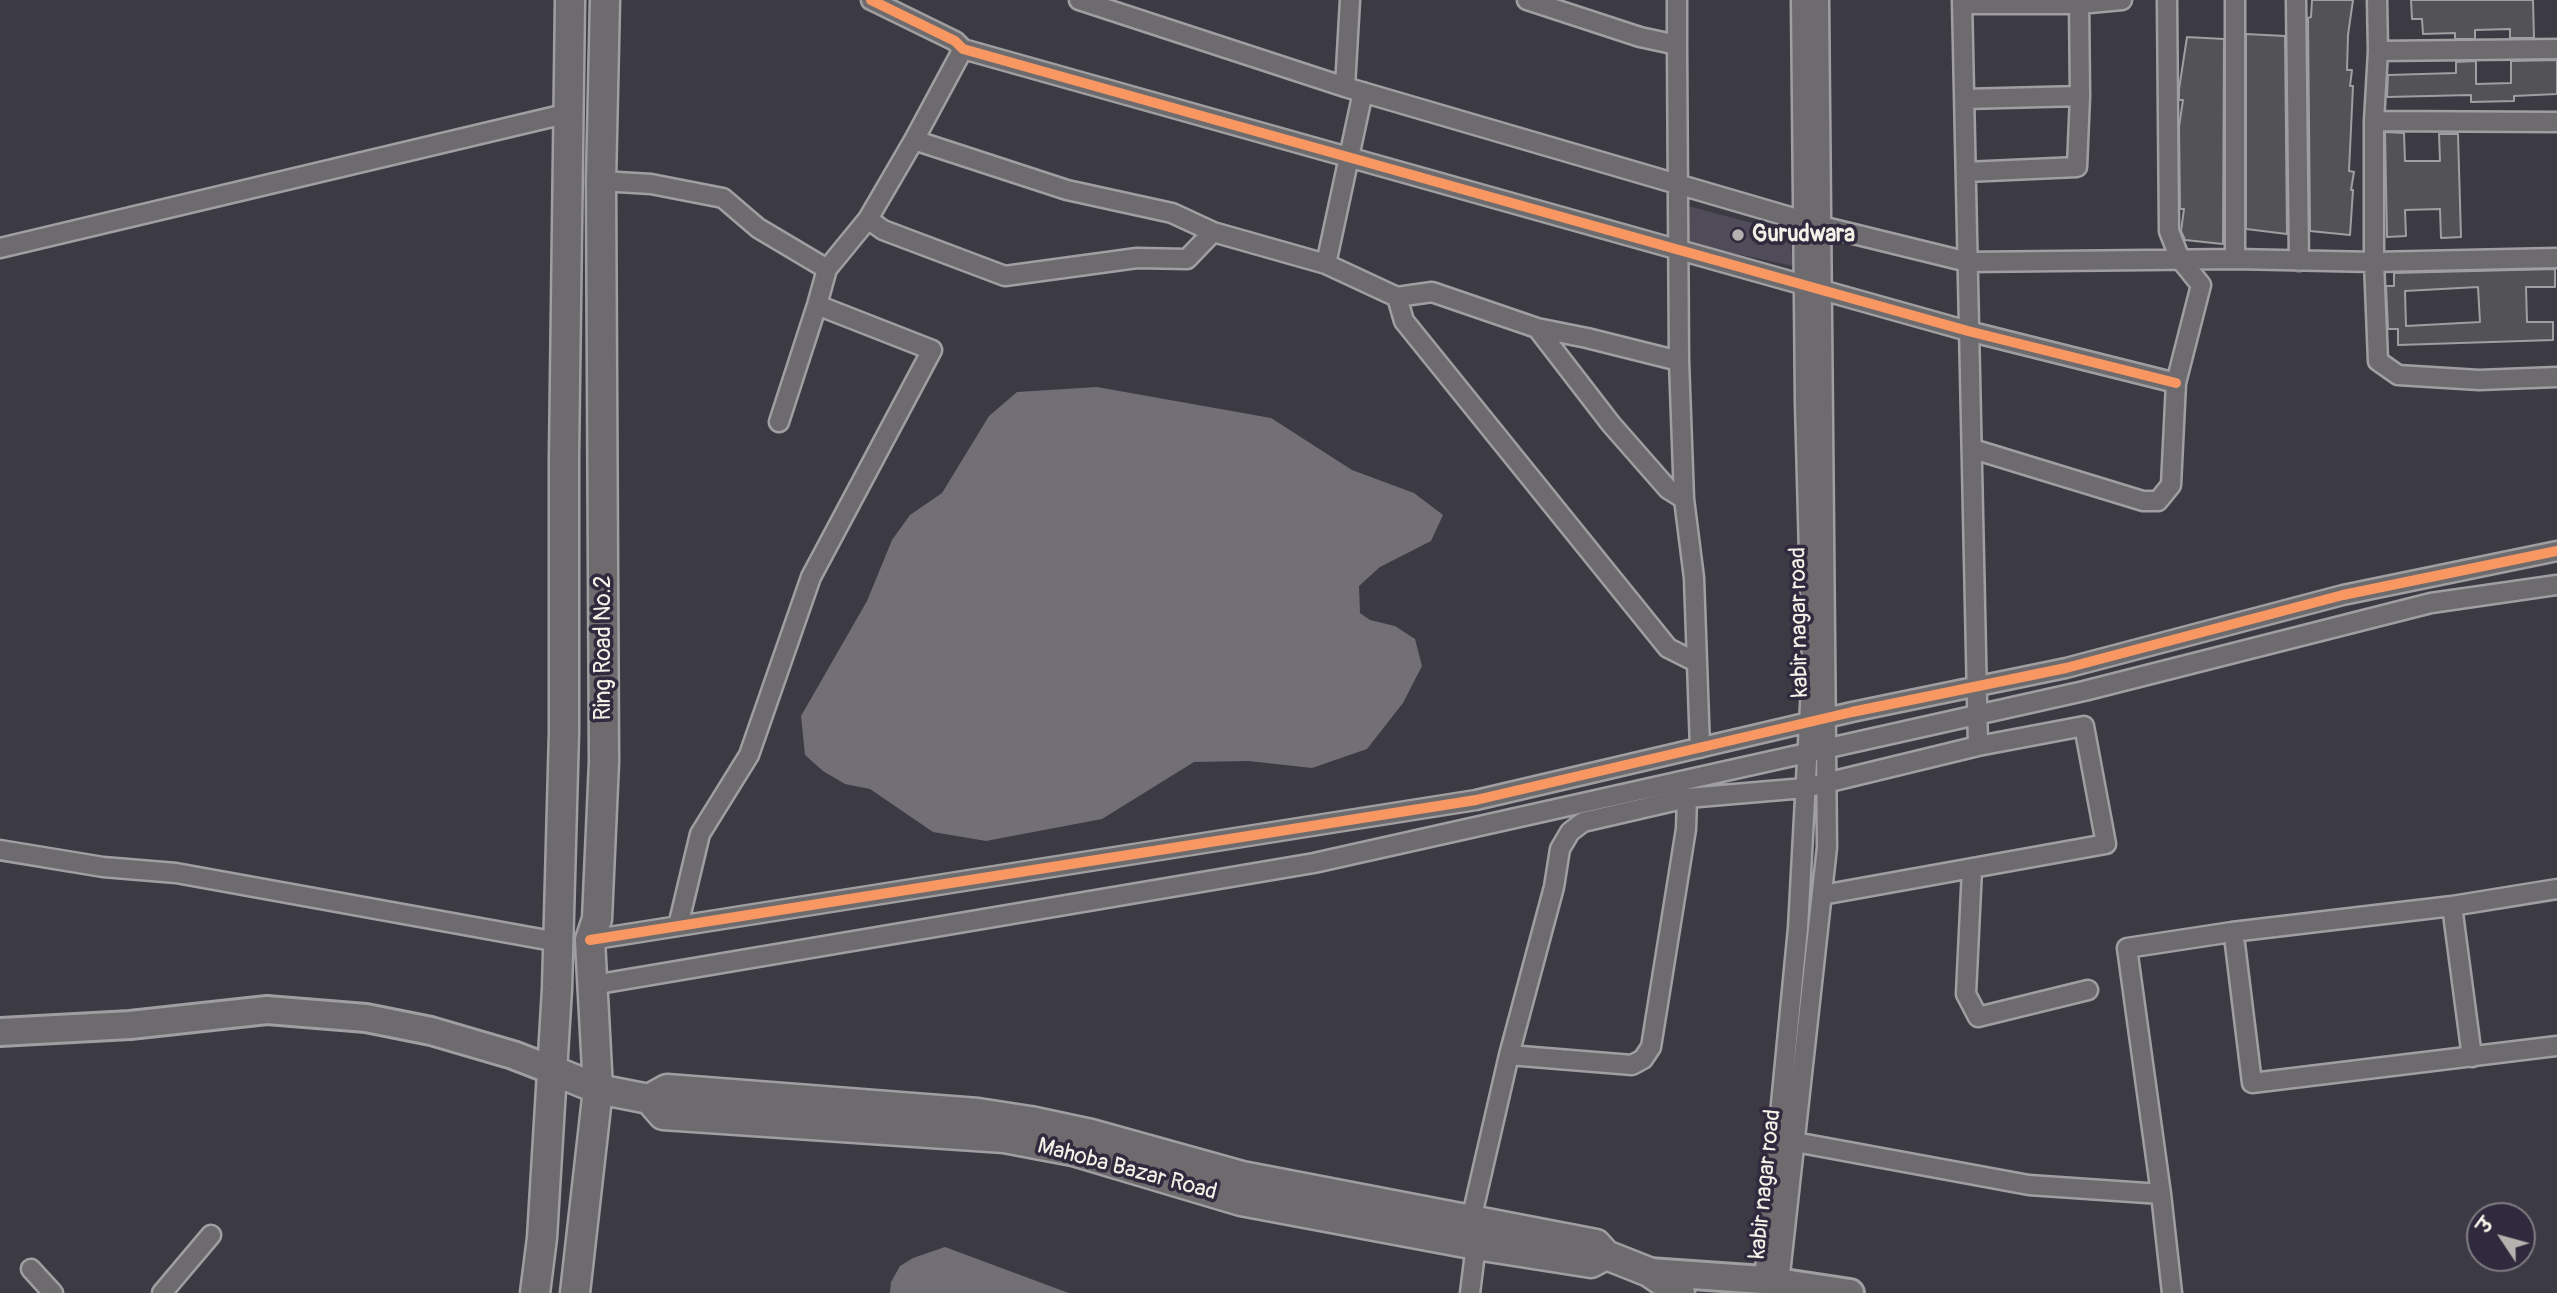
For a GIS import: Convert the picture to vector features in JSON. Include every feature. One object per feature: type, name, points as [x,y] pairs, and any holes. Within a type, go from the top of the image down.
[{"type":"main road","name":"Ring Road No.2","points":[[536,1293],[552,1070],[564,732],[564,457],[570,0]]},
{"type":"main road","name":"Ring Road No.2","points":[[575,1293],[598,1088],[590,940],[597,919],[604,762],[601,181],[605,0]]},
{"type":"main road","name":"Mahoba Bazar Road","points":[[552,1070],[598,1088],[649,1100],[663,1115],[1004,1138],[1073,1151],[1114,1152],[1241,1201],[1474,1233],[1591,1263],[1606,1255],[1649,1272]]},
{"type":"main road","points":[[1649,1272],[1680,1293]]},
{"type":"street","points":[[871,0],[955,41],[963,49],[1968,331],[2176,383]]},
{"type":"street","points":[[1079,0],[1354,90],[1821,226],[1968,262],[2180,259],[2374,262],[2557,258]]},
{"type":"street","points":[[1326,264],[1349,157],[1354,90],[1350,0]]},
{"type":"street","points":[[1527,0],[1563,5],[1640,37],[1677,45]]},
{"type":"street","points":[[1677,0],[1679,361],[1684,499],[1694,578],[1700,748]]},
{"type":"street","points":[[1771,1281],[1798,928],[1807,754],[1817,720],[1812,668],[1805,404],[1801,0]]},
{"type":"street","name":"kabir nagar road","points":[[1771,1281],[1795,1142],[1827,847],[1826,750],[1817,720],[1822,288],[1819,0]]},
{"type":"street","points":[[1978,746],[1962,2],[2122,0]]},
{"type":"street","points":[[1973,449],[2143,501],[2158,501],[2171,485],[2176,383],[2201,285],[2180,259],[2169,231],[2167,0]]},
{"type":"street","points":[[2235,0],[2235,259]]},
{"type":"street","points":[[2296,0],[2299,261]]},
{"type":"street","points":[[2377,0],[2374,262],[2378,361],[2398,375],[2479,380],[2557,377]]},
{"type":"street","points":[[1966,172],[2077,167],[2080,96],[2079,2]]},
{"type":"street","points":[[779,422],[827,269],[868,219],[963,49]]},
{"type":"street","points":[[2378,51],[2557,49]]},
{"type":"street","points":[[1965,99],[2080,96]]},
{"type":"street","points":[[0,248],[569,113]]},
{"type":"street","points":[[2374,121],[2557,122]]},
{"type":"street","points":[[914,140],[1067,190],[1172,214],[1213,232],[1326,264],[1397,297],[1432,292],[1537,328],[1679,361]]},
{"type":"street","points":[[601,181],[651,184],[723,198],[758,228],[827,269]]},
{"type":"street","points":[[868,219],[883,229],[1004,276],[1137,258],[1187,259],[1213,232]]},
{"type":"street","points":[[1397,297],[1405,321],[1668,648],[1696,662]]},
{"type":"street","points":[[678,926],[700,834],[749,755],[811,577],[932,350],[817,305]]},
{"type":"street","points":[[1537,328],[1611,424],[1668,489],[1684,499]]},
{"type":"street","points":[[590,940],[1476,800],[1817,720],[2066,668],[2343,595],[2557,551]]},
{"type":"street","points":[[593,985],[1314,863],[1978,716],[2431,603],[2557,585]]},
{"type":"street","points":[[1470,1293],[1474,1233],[1509,1055],[1555,887],[1560,849],[1570,832],[1583,822],[1687,798],[1805,788],[1978,746],[2084,726],[2106,844],[1822,895]]},
{"type":"street","points":[[1509,1055],[1632,1065],[1643,1059],[1651,1047],[1686,829],[1687,798]]},
{"type":"street","points":[[0,850],[103,867],[176,873],[558,942]]},
{"type":"street","points":[[1972,869],[1966,994],[1978,1017],[2088,990]]},
{"type":"street","points":[[2172,1293],[2127,948],[2557,890]]},
{"type":"street","points":[[2452,906],[2472,1057]]},
{"type":"street","points":[[2235,944],[2252,1083],[2557,1046]]},
{"type":"street","points":[[0,1032],[130,1025],[267,1010],[366,1018],[431,1031],[513,1055],[552,1070]]},
{"type":"street","points":[[1795,1142],[2029,1185],[2161,1194]]},
{"type":"street","points":[[162,1293],[211,1235]]},
{"type":"street","points":[[31,1269],[53,1293]]},
{"type":"street","name":"Mahoba Bazar Road","points":[[1649,1272],[1771,1281],[1850,1293]]},
{"type":"shaded area","points":[[1688,206],[1790,233],[1793,266],[1686,243]]},
{"type":"shaded area","points":[[1097,387],[1271,418],[1352,470],[1414,493],[1443,515],[1431,541],[1380,567],[1359,586],[1360,613],[1370,620],[1395,626],[1415,639],[1422,666],[1403,703],[1367,749],[1312,768],[1248,761],[1194,762],[1102,819],[986,841],[933,832],[870,789],[845,784],[823,771],[805,755],[801,716],[867,601],[892,540],[910,515],[942,493],[989,416],[1017,392]]},
{"type":"shaded area","points":[[945,1247],[1069,1293],[890,1293],[891,1282],[900,1266],[913,1258]]},
{"type":"building","points":[[2312,0],[2353,0],[2347,70],[2352,70],[2350,86],[2353,86],[2349,171],[2354,172],[2350,235],[2310,231],[2308,18],[2311,17]]},
{"type":"building","points":[[2411,0],[2533,0],[2534,38],[2510,38],[2510,29],[2475,30],[2475,39],[2455,39],[2455,33],[2423,34],[2422,19],[2412,19]]},
{"type":"building","points":[[2246,34],[2285,36],[2287,234],[2246,229]]},
{"type":"building","points":[[2187,37],[2224,39],[2223,244],[2185,240],[2181,231],[2184,209],[2180,209],[2179,127],[2183,100],[2179,100],[2179,89]]},
{"type":"building","points":[[2557,60],[2557,94],[2514,96],[2514,101],[2471,102],[2471,95],[2387,97],[2388,75],[2456,73],[2456,62],[2476,61],[2476,84],[2511,83],[2511,61]]},
{"type":"building","points":[[2385,132],[2404,133],[2405,161],[2440,161],[2439,134],[2458,134],[2461,237],[2441,238],[2440,209],[2405,210],[2406,236],[2387,237]]},
{"type":"building","points":[[2555,269],[2555,287],[2526,287],[2527,322],[2553,322],[2553,340],[2398,345],[2398,329],[2388,329],[2386,286],[2394,286],[2394,273]],"holes":[[[2478,287],[2480,322],[2406,326],[2405,291]]]},
{"type":"cycle path","points":[[871,0],[955,41],[963,49],[1968,331],[2176,383]]},
{"type":"cycle path","points":[[590,940],[1476,800],[1852,712],[2066,668],[2343,595],[2557,551]]},
{"type":"place","name":"Gurudwara","points":[[1738,235]]}]
